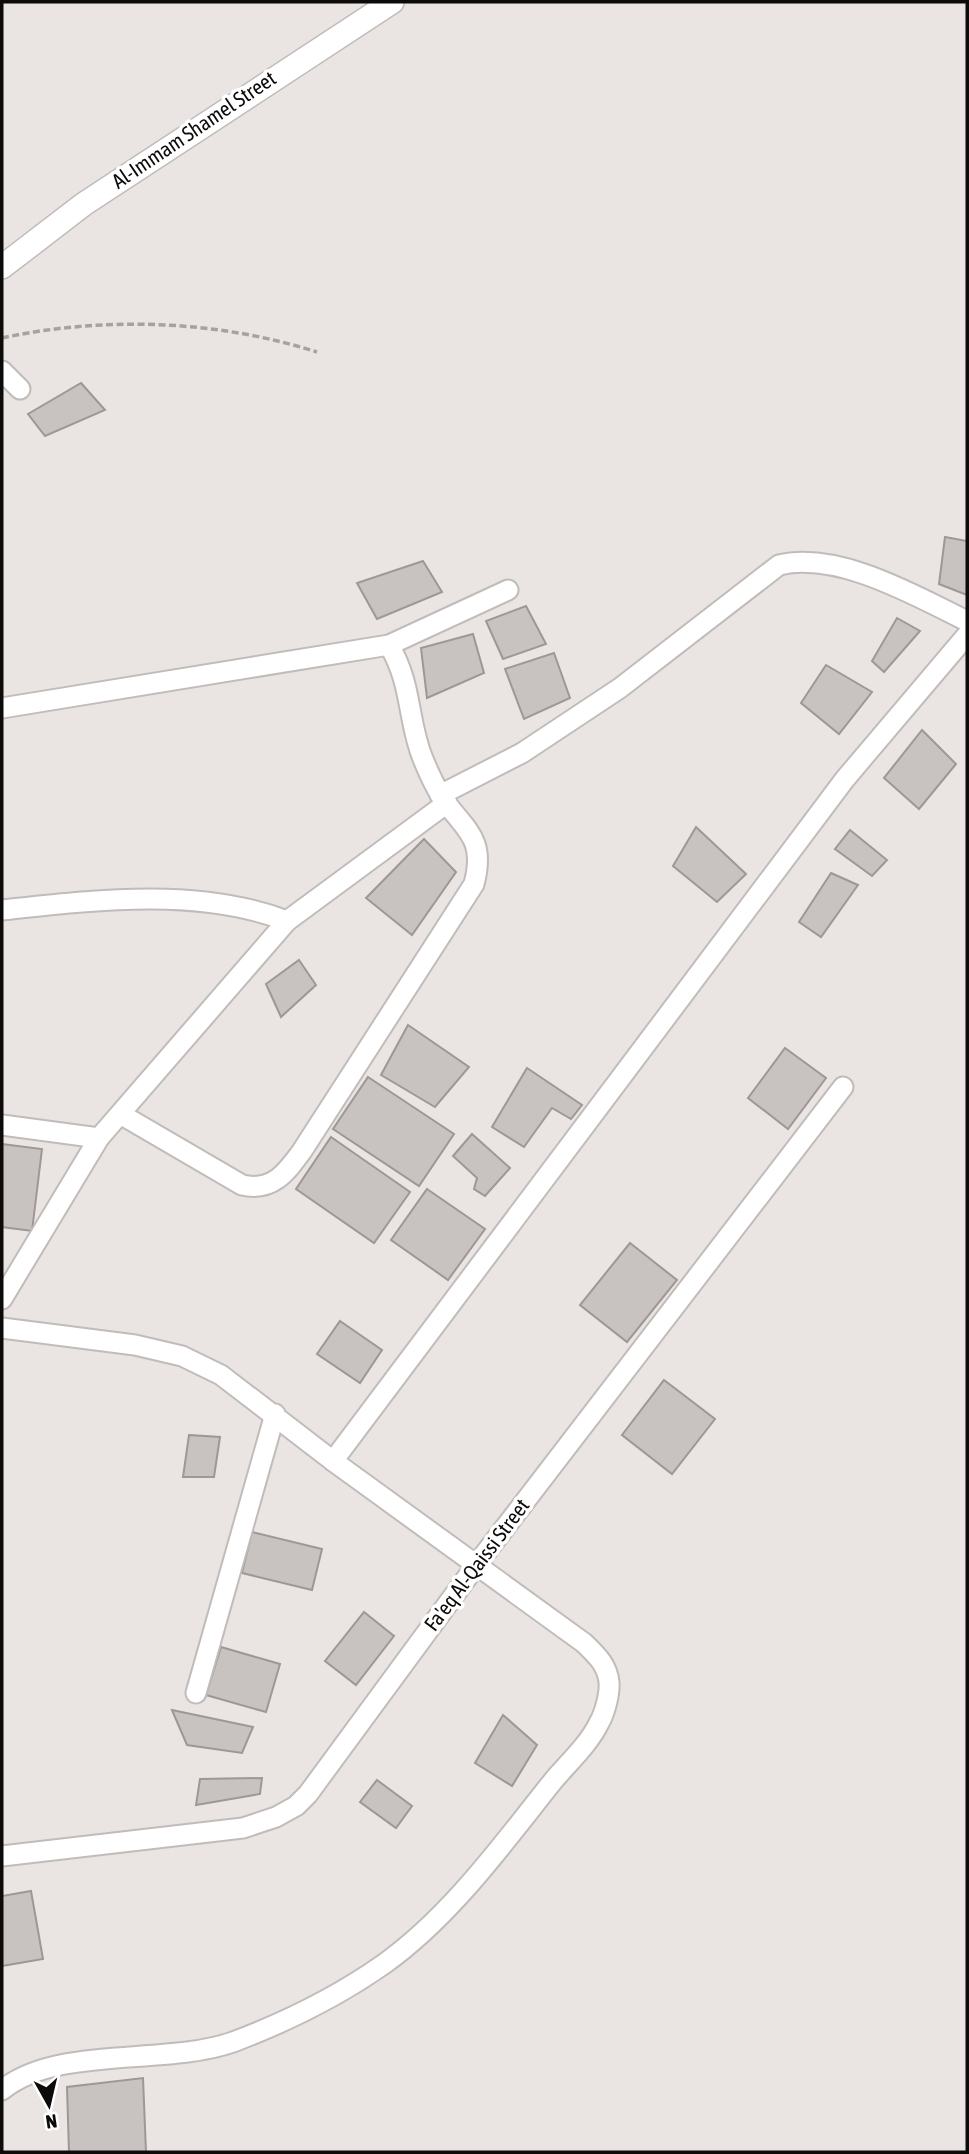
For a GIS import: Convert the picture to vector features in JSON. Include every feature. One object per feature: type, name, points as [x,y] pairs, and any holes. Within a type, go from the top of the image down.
[{"type":"street","name":"Al-Immam Shamel Street","points":[[2,267],[106,189],[393,2]]},
{"type":"street","points":[[2,371],[20,388]]},
{"type":"street","points":[[2,1299],[99,1139],[287,921],[444,799],[522,753],[620,688],[779,565],[808,560],[826,563],[909,593],[967,621]]},
{"type":"street","points":[[2,708],[389,645],[508,590]]},
{"type":"street","points":[[332,1461],[845,779],[967,635]]},
{"type":"street","points":[[122,1115],[242,1185],[256,1188],[267,1186],[286,1172],[474,884],[480,865],[479,851],[468,826],[444,799],[421,751],[405,676],[389,645]]},
{"type":"street","points":[[2,910],[154,900],[225,904],[287,921]]},
{"type":"street","name":"Fa'eq Al-Qaissi Street","points":[[2,1856],[243,1828],[296,1806],[308,1794],[477,1564],[843,1087]]},
{"type":"street","points":[[2,1125],[99,1139]]},
{"type":"street","points":[[2,1328],[135,1345],[182,1356],[221,1376],[275,1414],[332,1461],[584,1643],[603,1661],[609,1683],[599,1724],[470,1880],[426,1929],[385,1963],[287,2021],[229,2043],[203,2049],[50,2068],[28,2073],[2,2090]]},
{"type":"street","points":[[197,1693],[275,1414]]},
{"type":"path","points":[[2,338],[47,328],[195,327],[276,339],[317,352]]},
{"type":"building","points":[[81,383],[105,410],[45,436],[28,414]]},
{"type":"building","points":[[945,537],[967,541],[967,595],[939,584]]},
{"type":"building","points":[[423,561],[442,592],[377,619],[357,583]]},
{"type":"building","points":[[526,606],[546,644],[503,659],[486,621]]},
{"type":"building","points":[[897,618],[920,631],[884,672],[872,661]]},
{"type":"building","points":[[473,634],[484,673],[427,698],[421,648]]},
{"type":"building","points":[[554,653],[570,698],[524,719],[505,669]]},
{"type":"building","points":[[826,665],[872,692],[839,734],[801,703]]},
{"type":"building","points":[[922,730],[956,764],[919,809],[884,778]]},
{"type":"building","points":[[696,827],[746,874],[717,902],[673,866]]},
{"type":"building","points":[[850,830],[887,860],[872,876],[835,849]]},
{"type":"building","points":[[424,839],[456,872],[412,935],[366,898]]},
{"type":"building","points":[[831,873],[858,885],[821,937],[799,922]]},
{"type":"building","points":[[299,960],[316,985],[281,1017],[266,984]]},
{"type":"building","points":[[408,1025],[469,1067],[435,1107],[381,1075]]},
{"type":"building","points":[[785,1048],[826,1078],[788,1129],[748,1098]]},
{"type":"building","points":[[527,1068],[582,1105],[571,1119],[552,1108],[524,1147],[492,1127]]},
{"type":"building","points":[[368,1077],[454,1134],[419,1186],[333,1129]]},
{"type":"building","points":[[472,1134],[510,1168],[485,1196],[474,1189],[477,1178],[453,1156]]},
{"type":"building","points":[[331,1137],[410,1192],[374,1243],[296,1189]]},
{"type":"building","points":[[2,1144],[42,1149],[32,1231],[2,1227]]},
{"type":"building","points":[[427,1189],[485,1229],[448,1280],[391,1240]]},
{"type":"building","points":[[630,1243],[677,1280],[627,1342],[580,1305]]},
{"type":"building","points":[[340,1321],[382,1350],[360,1383],[317,1354]]},
{"type":"building","points":[[664,1380],[715,1419],[672,1474],[622,1435]]},
{"type":"building","points":[[189,1435],[220,1437],[214,1477],[183,1477]]},
{"type":"building","points":[[252,1532],[322,1549],[312,1590],[242,1573]]},
{"type":"building","points":[[364,1612],[394,1636],[356,1685],[325,1661]]},
{"type":"building","points":[[221,1647],[280,1664],[266,1712],[206,1695]]},
{"type":"building","points":[[172,1710],[253,1727],[242,1753],[187,1745]]},
{"type":"building","points":[[503,1715],[537,1745],[512,1786],[475,1763]]},
{"type":"building","points":[[262,1778],[260,1794],[196,1805],[200,1779]]},
{"type":"building","points":[[377,1780],[412,1806],[396,1828],[360,1802]]},
{"type":"building","points":[[31,1891],[43,1959],[2,1966],[2,1896]]},
{"type":"building","points":[[143,2078],[146,2152],[69,2152],[67,2087]]}]
